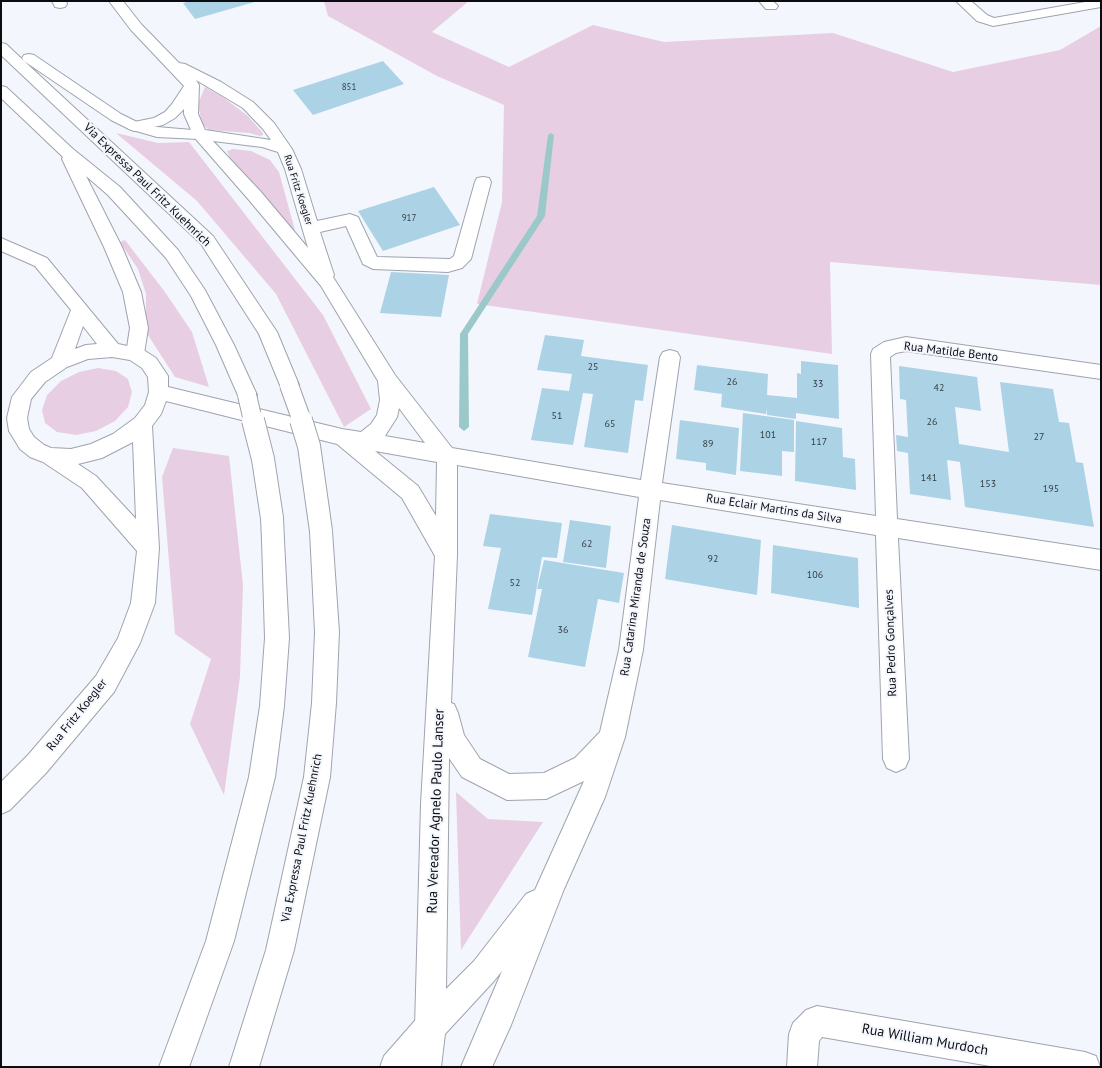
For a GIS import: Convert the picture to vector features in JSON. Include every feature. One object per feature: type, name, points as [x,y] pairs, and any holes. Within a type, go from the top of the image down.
[{"type":"street","name":"Rua Fritz Koegler","points":[[116,1],[136,27],[192,85],[191,114],[198,134],[255,196],[328,282],[388,380],[447,456]]},
{"type":"street","points":[[962,1],[982,18],[992,22],[1101,3]]},
{"type":"street","points":[[1,42],[38,63],[116,117],[134,126],[156,132],[198,134],[263,143],[284,149]]},
{"type":"street","name":"Via Expressa Paul Fritz Kuehnrich","points":[[1,46],[207,240],[268,332],[298,408],[309,446],[321,531],[327,632],[324,703],[317,777],[280,950],[244,1067]]},
{"type":"street","name":"Rua Fritz Koegler","points":[[167,60],[216,85],[248,105],[269,126],[284,149],[293,169],[328,282]]},
{"type":"street","points":[[134,126],[158,122],[170,115],[192,85]]},
{"type":"street","points":[[1,90],[67,152],[114,192],[172,254],[199,294],[226,345],[247,394],[263,459],[272,518],[276,638],[272,706],[262,777],[220,941],[174,1067]]},
{"type":"street","points":[[67,152],[113,247],[132,292],[139,328],[135,354]]},
{"type":"street","points":[[311,228],[350,220],[369,260],[373,263],[448,266],[456,264],[462,259],[483,182]]},
{"type":"street","points":[[1,244],[40,262],[94,326],[112,350]]},
{"type":"street","points":[[60,362],[80,310]]},
{"type":"street","name":"Rua Matilde Bento","points":[[887,526],[880,354],[891,347],[906,344],[1101,372]]},
{"type":"street","points":[[50,456],[71,457],[96,452],[120,440],[142,424],[154,408],[159,392],[158,376],[149,363],[135,354],[112,350],[86,352],[60,362],[38,377],[22,397],[17,418],[19,431],[28,443],[37,451],[50,456],[89,482],[148,548]]},
{"type":"street","name":"Rua Catarina Miranda de Souza","points":[[476,1067],[500,1014],[552,883],[592,797],[612,737],[631,650],[650,490],[670,357]]},
{"type":"street","points":[[364,442],[378,430],[387,417],[390,400],[388,380]]},
{"type":"street","name":"Rua Eclair Martins da Silva","points":[[159,392],[364,442],[650,490],[1101,560]]},
{"type":"street","name":"Rua Fritz Koegler","points":[[1,801],[37,764],[105,684],[128,643],[143,603],[148,548],[142,424]]},
{"type":"street","points":[[342,437],[410,492],[446,555]]},
{"type":"street","name":"Rua Vereador Agnelo Paulo Lanser","points":[[426,1067],[430,1027],[434,804],[446,555],[447,456]]},
{"type":"street","name":"Rua Pedro Gonçalves","points":[[887,526],[896,759]]},
{"type":"street","points":[[440,695],[453,741],[471,768],[507,787],[546,786],[584,767],[612,737]]},
{"type":"street","name":"Rua Catarina Miranda de Souza","points":[[395,1067],[430,1027],[484,971],[552,883]]},
{"type":"street","name":"Rua William Murdoch","points":[[802,1067],[804,1034],[817,1021],[1085,1067]]},
{"type":"shaded area","points":[[324,1],[469,1],[432,32],[509,67],[593,25],[664,42],[833,33],[953,72],[1060,50],[1101,26],[1101,285],[830,262],[832,354],[477,304],[502,202],[504,105],[437,76],[328,16]]},
{"type":"shaded area","points":[[205,87],[224,98],[248,116],[263,133],[263,135],[260,136],[249,133],[209,130],[202,124],[198,104]]},
{"type":"shaded area","points":[[116,133],[158,143],[189,142],[323,315],[371,409],[344,427],[276,294],[197,201]]},
{"type":"shaded area","points":[[233,149],[251,151],[270,160],[279,172],[296,234],[230,158],[227,151]]},
{"type":"shaded area","points":[[125,240],[165,292],[192,332],[209,387],[175,377],[146,332],[146,294],[138,269],[120,242]]},
{"type":"shaded area","points":[[98,368],[116,371],[128,379],[132,392],[128,407],[115,421],[96,431],[76,435],[57,432],[45,423],[42,410],[47,395],[61,381],[79,372]]},
{"type":"shaded area","points":[[173,448],[229,456],[243,585],[240,677],[224,795],[190,724],[211,659],[175,634],[162,477]]},
{"type":"shaded area","points":[[456,792],[488,819],[543,822],[461,950]]},
{"type":"building","points":[[190,1],[258,1],[195,19],[183,3]]},
{"type":"building","points":[[383,61],[404,84],[313,115],[293,90]]},
{"type":"building","points":[[434,187],[460,225],[383,251],[358,211]]},
{"type":"building","points":[[391,272],[449,275],[441,317],[380,313]]},
{"type":"building","points":[[545,335],[584,340],[581,356],[648,365],[643,401],[635,400],[628,453],[584,447],[593,394],[583,393],[573,445],[531,440],[542,388],[569,391],[572,374],[537,370]]},
{"type":"building","points":[[801,361],[838,365],[839,419],[796,413],[796,419],[767,415],[767,408],[766,414],[721,407],[722,394],[694,390],[697,365],[768,374],[767,395],[797,398],[797,373],[801,374]]},
{"type":"building","points":[[899,366],[977,377],[981,411],[955,407],[959,444],[1009,452],[1000,382],[1053,389],[1059,422],[1069,423],[1076,462],[1083,463],[1094,527],[965,507],[960,462],[947,460],[951,500],[910,494],[908,453],[897,451],[896,435],[908,437],[906,400],[900,399]]},
{"type":"building","points":[[743,413],[794,420],[794,452],[782,451],[782,476],[740,471]]},
{"type":"building","points":[[680,420],[739,428],[736,475],[706,470],[706,463],[676,459]]},
{"type":"building","points":[[796,421],[842,428],[843,457],[855,459],[856,490],[795,481]]},
{"type":"building","points":[[490,514],[562,523],[557,558],[542,557],[532,615],[488,609],[501,548],[483,546]]},
{"type":"building","points":[[570,520],[611,526],[606,568],[563,562]]},
{"type":"building","points":[[672,525],[761,540],[757,595],[665,579]]},
{"type":"building","points":[[773,545],[858,558],[859,608],[771,593]]},
{"type":"building","points":[[544,560],[624,573],[619,603],[598,599],[585,667],[528,657],[542,589],[537,589]]},
{"type":"waterway","points":[[464,427],[464,334],[541,216],[551,135]]}]
